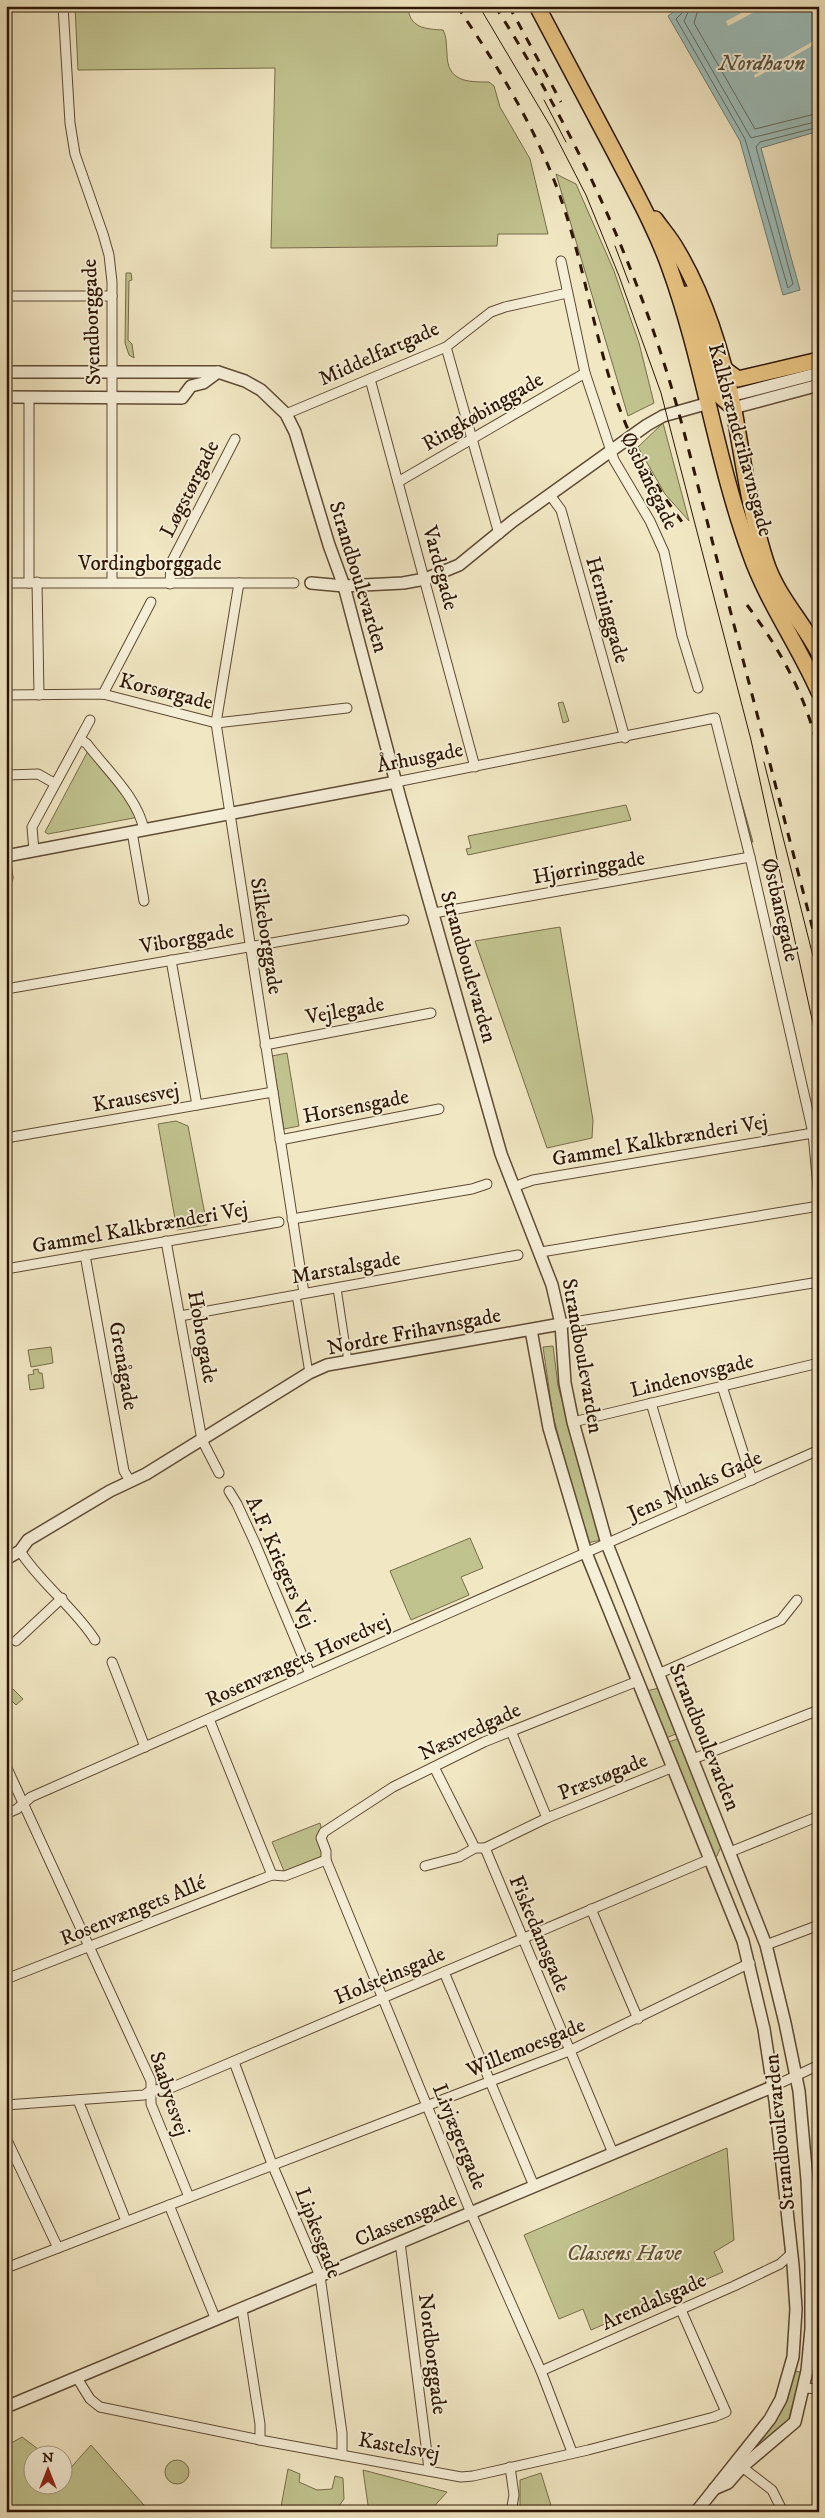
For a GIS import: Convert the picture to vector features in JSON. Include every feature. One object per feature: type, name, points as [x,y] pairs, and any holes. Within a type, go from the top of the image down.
[{"type":"main road","name":"Kalkbrænderihavnsgade","points":[[537,6],[636,194],[669,266],[723,401],[767,564],[775,583],[819,653]]},
{"type":"main road","name":"Kalkbrænderihavnsgade","points":[[636,194],[677,250],[701,300],[723,368],[723,401],[739,522],[758,578],[779,612],[819,692]]},
{"type":"main road","points":[[723,368],[738,379],[819,360]]},
{"type":"street","name":"Svendborggade","points":[[63,6],[69,104],[75,154],[109,255],[112,296],[112,582]]},
{"type":"street","name":"Østbanegade","points":[[562,261],[567,293],[585,373],[610,451],[622,476],[654,530],[664,552],[682,636],[698,688]]},
{"type":"street","name":"Middelfartgade","points":[[286,414],[446,347],[491,312],[504,307],[567,293]]},
{"type":"street","points":[[6,296],[112,296]]},
{"type":"street","points":[[446,347],[499,534]]},
{"type":"street","name":"Strandboulevarden","points":[[6,372],[218,372],[245,381],[261,390],[286,414],[295,432],[329,546],[344,586],[396,782],[499,1146],[513,1187],[541,1252],[552,1285],[561,1324],[566,1383],[573,1422],[607,1544],[766,1945],[797,2074],[807,2180],[811,2264],[811,2329],[805,2388],[795,2422],[739,2464]]},
{"type":"street","points":[[6,397],[182,398],[192,386],[203,383],[218,372]]},
{"type":"street","name":"Ringkøbinggade","points":[[398,482],[585,373]]},
{"type":"street","points":[[310,583],[344,586],[403,583],[425,579],[458,565],[499,534],[517,527],[550,495],[610,451],[663,416],[819,373]]},
{"type":"street","name":"Vardegade","points":[[370,379],[475,767]]},
{"type":"street","points":[[723,401],[819,385]]},
{"type":"street","points":[[29,398],[33,582],[39,695]]},
{"type":"street","name":"Løgstørgade","points":[[170,584],[171,563],[235,439]]},
{"type":"street","name":"Herninggade","points":[[550,495],[561,510],[625,738]]},
{"type":"street","name":"Vordingborggade","points":[[6,583],[294,583]]},
{"type":"street","name":"Silkeborggade","points":[[239,583],[216,723],[292,1219],[300,1294]]},
{"type":"street","points":[[103,694],[151,602]]},
{"type":"street","name":"Korsørgade","points":[[6,695],[103,694],[216,723],[347,708]]},
{"type":"street","name":"Østbanegade","points":[[714,718],[750,857],[813,1132],[819,1199]]},
{"type":"street","name":"Århusgade","points":[[6,856],[625,738],[714,718]]},
{"type":"street","points":[[34,851],[32,827],[54,783],[90,720]]},
{"type":"street","points":[[80,739],[87,744],[142,817],[144,830]]},
{"type":"street","points":[[6,775],[38,774],[54,783]]},
{"type":"street","points":[[132,832],[144,901]]},
{"type":"street","name":"Hjørringgade","points":[[434,913],[750,857]]},
{"type":"street","points":[[6,860],[8,878],[6,882]]},
{"type":"street","name":"Viborggade","points":[[6,989],[404,920]]},
{"type":"street","points":[[171,960],[198,1105]]},
{"type":"street","name":"Vejlegade","points":[[265,1045],[431,1014]]},
{"type":"street","name":"Krausesvej","points":[[6,1138],[273,1092]]},
{"type":"street","name":"Horsensgade","points":[[280,1140],[439,1109]]},
{"type":"street","name":"Gammel Kalkbrænderi Vej","points":[[513,1187],[533,1180],[813,1132]]},
{"type":"street","points":[[292,1219],[472,1189],[488,1184]]},
{"type":"street","points":[[541,1252],[819,1206]]},
{"type":"street","name":"Gammel Kalkbrænderi Vej","points":[[6,1269],[279,1222]]},
{"type":"street","name":"Hobrogade","points":[[166,1241],[202,1440]]},
{"type":"street","name":"Grenågade","points":[[85,1255],[124,1471],[130,1481]]},
{"type":"street","name":"Marstalsgade","points":[[180,1316],[518,1255]]},
{"type":"street","name":"Nordre Frihavnsgade","points":[[6,1559],[20,1551],[28,1540],[202,1440],[327,1365],[561,1324],[819,1282]]},
{"type":"street","points":[[337,1288],[348,1361]]},
{"type":"street","points":[[300,1294],[310,1374]]},
{"type":"street","name":"Strandboulevarden","points":[[531,1330],[549,1428],[586,1553],[735,1920],[750,1964],[764,2029],[792,2253],[796,2309],[793,2357],[785,2386],[770,2418],[739,2464]]},
{"type":"street","name":"Lindenovsgade","points":[[573,1422],[819,1363]]},
{"type":"street","points":[[722,1386],[752,1480]]},
{"type":"street","points":[[651,1403],[683,1510]]},
{"type":"street","points":[[202,1440],[218,1473]]},
{"type":"street","name":"Jens Munks Gade","points":[[586,1553],[819,1450]]},
{"type":"street","name":"A.F. Kriegers Vej","points":[[229,1491],[255,1543],[310,1674]]},
{"type":"street","points":[[20,1551],[29,1565],[62,1598],[95,1640]]},
{"type":"street","name":"Rosenvængets Hovedvej","points":[[6,1814],[31,1798],[586,1553]]},
{"type":"street","points":[[16,1641],[62,1598]]},
{"type":"street","points":[[658,1674],[781,1620],[797,1600]]},
{"type":"street","points":[[112,1662],[145,1747]]},
{"type":"street","name":"Næstvedgade","points":[[324,1832],[393,1787],[434,1767],[511,1731],[638,1681]]},
{"type":"street","points":[[693,1759],[819,1710]]},
{"type":"street","points":[[209,1719],[272,1875]]},
{"type":"street","name":"Præstøgade","points":[[511,1731],[547,1818]]},
{"type":"street","name":"Saabyesvej","points":[[6,1766],[18,1796],[24,1803],[151,2081],[151,2104],[188,2197]]},
{"type":"street","name":"Fiskedamsgade","points":[[434,1767],[480,1848],[522,1938],[613,2153]]},
{"type":"street","name":"Præstøgade","points":[[425,1866],[459,1857],[547,1818],[672,1768]]},
{"type":"street","points":[[730,1852],[819,1816]]},
{"type":"street","name":"Livjægergade","points":[[324,1832],[322,1840],[326,1851],[326,1860],[471,2213],[569,2438],[572,2452]]},
{"type":"street","name":"Holsteinsgade","points":[[6,2105],[144,2095],[150,2091],[173,2087],[710,1859]]},
{"type":"street","name":"Rosenvængets Allé","points":[[6,1979],[272,1875],[285,1876],[326,1860]]},
{"type":"street","points":[[591,1909],[638,2019]]},
{"type":"street","points":[[766,1945],[819,1925]]},
{"type":"street","name":"Willemoesgade","points":[[6,2268],[569,2051],[750,1964]]},
{"type":"street","points":[[444,1972],[534,2186]]},
{"type":"street","name":"Lipkesgade","points":[[234,2062],[272,2164],[320,2276],[342,2433],[342,2455]]},
{"type":"street","name":"Classensgade","points":[[6,2407],[772,2087],[819,2065]]},
{"type":"street","points":[[78,2100],[126,2221]]},
{"type":"street","points":[[6,2138],[58,2248]]},
{"type":"street","points":[[169,2204],[216,2320]]},
{"type":"street","name":"Nordborggade","points":[[400,2242],[429,2470]]},
{"type":"street","name":"Arendalsgade","points":[[541,2371],[780,2264],[792,2253]]},
{"type":"street","name":"Arendalsgade","points":[[780,2264],[793,2265]]},
{"type":"street","points":[[242,2309],[260,2424],[260,2440]]},
{"type":"street","name":"Kastelsvej","points":[[77,2378],[90,2399],[100,2407],[260,2440],[460,2476],[473,2476],[714,2417],[726,2412],[680,2310]]},
{"type":"street","points":[[805,2388],[819,2389]]},
{"type":"street","points":[[696,2512],[714,2489],[739,2464],[772,2490],[783,2512]]},
{"type":"street","points":[[510,2467],[514,2495],[511,2512]]},
{"type":"green space","points":[[75,6],[408,6],[411,19],[419,26],[443,30],[446,38],[448,63],[454,75],[473,82],[489,82],[494,86],[500,107],[530,159],[548,234],[498,234],[497,246],[271,248],[275,68],[78,70]]},
{"type":"green space","points":[[556,174],[576,184],[614,271],[639,343],[654,403],[628,416]]},
{"type":"green space","points":[[126,273],[131,273],[132,280],[129,281],[128,340],[132,344],[134,358],[129,355],[125,343]]},
{"type":"green space","points":[[663,423],[689,521],[665,494],[638,447]]},
{"type":"green space","points":[[563,702],[569,721],[563,723],[558,703]]},
{"type":"green space","points":[[89,749],[139,817],[48,834],[45,832]]},
{"type":"green space","points":[[731,764],[753,842],[752,842]]},
{"type":"green space","points":[[626,805],[631,820],[468,855],[466,849],[471,848],[468,836]]},
{"type":"green space","points":[[560,927],[593,1120],[592,1138],[547,1148],[475,941]]},
{"type":"green space","points":[[287,1053],[299,1126],[284,1129],[272,1056]]},
{"type":"green space","points":[[176,1121],[188,1126],[207,1225],[177,1230],[158,1124]]},
{"type":"green space","points":[[553,1346],[558,1386],[601,1540],[587,1543],[553,1416],[543,1347]]},
{"type":"green space","points":[[51,1347],[53,1363],[31,1367],[28,1350]]},
{"type":"green space","points":[[38,1369],[39,1373],[42,1373],[44,1388],[30,1390],[28,1375],[34,1374],[33,1370]]},
{"type":"green space","points":[[470,1538],[483,1568],[461,1577],[469,1595],[411,1620],[390,1571]]},
{"type":"green space","points":[[659,1688],[678,1733],[664,1739],[646,1691]]},
{"type":"green space","points":[[13,1689],[23,1699],[16,1705],[6,1695]]},
{"type":"green space","points":[[680,1738],[723,1842],[717,1856],[713,1858],[666,1743]]},
{"type":"green space","points":[[320,1823],[318,1839],[323,1851],[322,1856],[284,1871],[272,1842]]},
{"type":"green space","name":"Classens Have","points":[[727,2148],[734,2240],[714,2252],[723,2272],[591,2330],[583,2309],[559,2319],[524,2235]]},
{"type":"green space","points":[[792,2371],[801,2372],[788,2422],[778,2433],[746,2456]]},
{"type":"green space","points":[[22,2437],[34,2446],[22,2446],[22,2496],[72,2496],[72,2466],[91,2445],[150,2512],[6,2512],[6,2446]]},
{"type":"green space","points":[[177,2460],[185,2464],[189,2472],[185,2480],[177,2484],[169,2480],[165,2472],[169,2464]]},
{"type":"green space","points":[[288,2469],[300,2474],[299,2482],[317,2490],[332,2489],[335,2476],[343,2478],[344,2499],[339,2506],[340,2512],[280,2512]]},
{"type":"green space","points":[[363,2470],[447,2492],[429,2512],[369,2512]]},
{"type":"green space","points":[[541,2473],[553,2512],[536,2512],[520,2507],[520,2480]]},
{"type":"water","name":"Nordhavn","points":[[681,6],[819,6],[819,131],[761,148],[800,290],[783,295],[740,141],[668,16]]},
{"type":"pier","points":[[755,6],[766,6],[728,26],[726,21]]},
{"type":"pier","points":[[819,38],[819,42],[755,78],[754,75]]},
{"type":"tram line","points":[[479,6],[552,129],[586,195],[619,276],[661,393],[751,740],[819,1051]]},
{"type":"tram line","points":[[544,100],[566,142]]},
{"type":"tram line","points":[[615,246],[629,283]]},
{"type":"tram line","points":[[764,762],[819,980]]},
{"type":"railway","points":[[457,6],[488,53],[516,101],[541,150],[569,224],[616,400],[641,457],[662,493],[686,527]]},
{"type":"railway","points":[[495,6],[526,56],[582,159],[629,265],[650,320],[684,432],[819,953]]},
{"type":"railway","points":[[509,6],[561,102]]},
{"type":"railway","points":[[747,605],[771,639],[791,675],[808,714],[819,754]]}]
